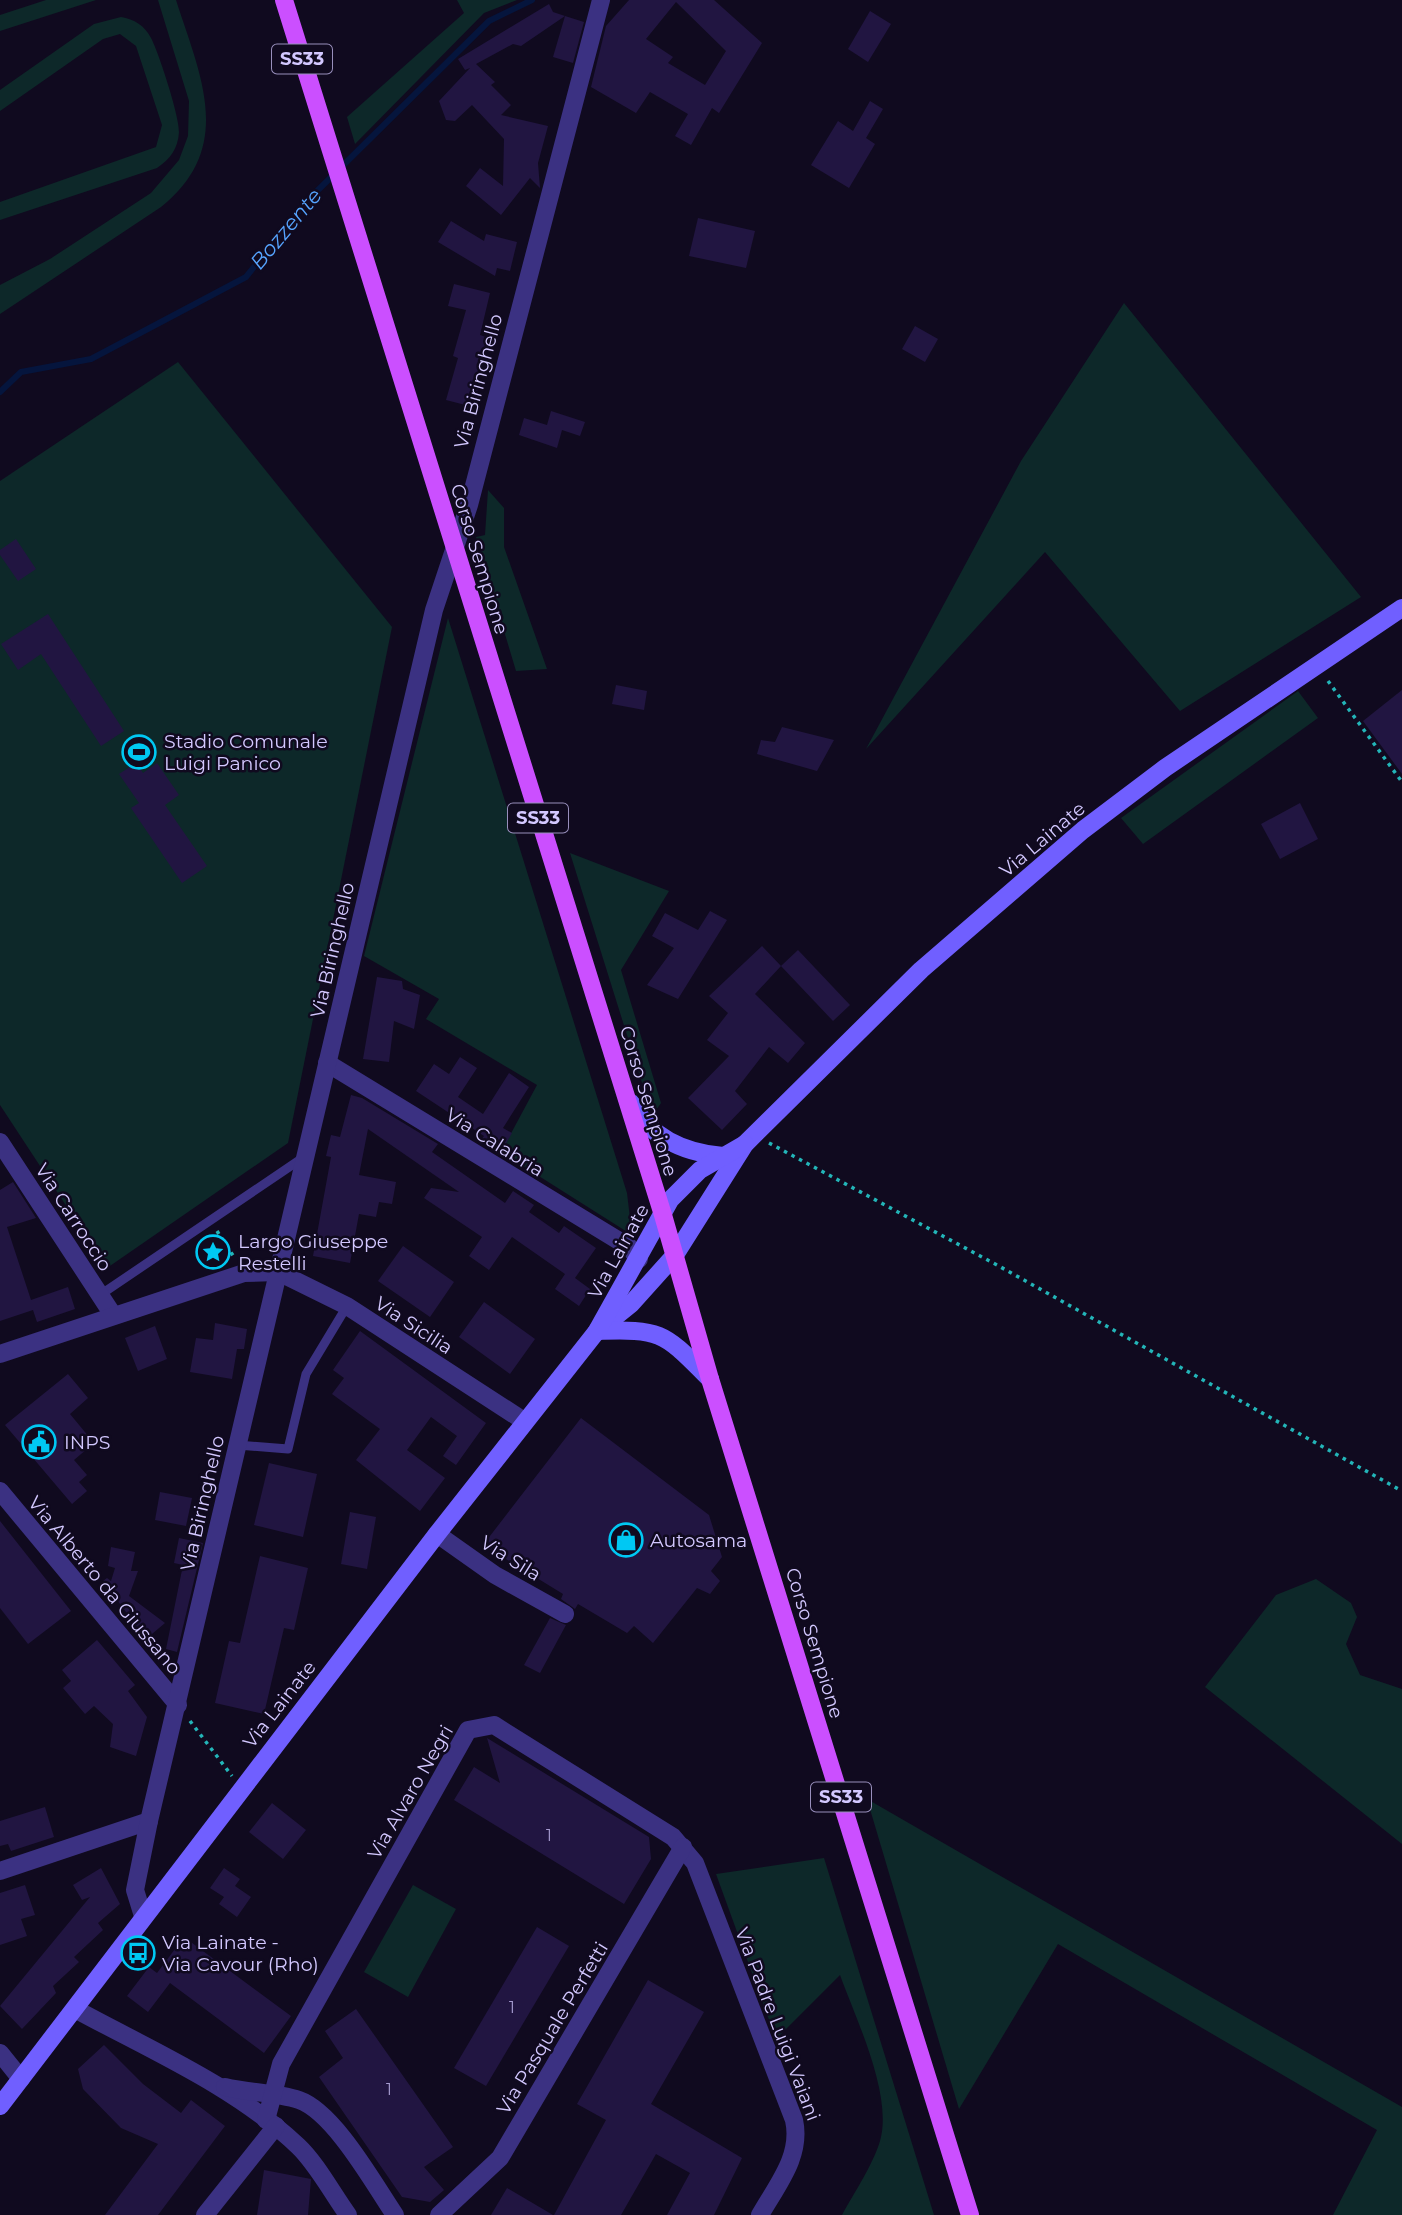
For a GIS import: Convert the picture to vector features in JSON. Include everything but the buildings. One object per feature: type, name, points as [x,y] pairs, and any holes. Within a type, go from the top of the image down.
[{"type":"main road","name":"Corso Sempione","points":[[284,0],[663,1215],[710,1379],[970,2215]]},
{"type":"street","name":"Via Biringhello","points":[[143,1916],[135,1890],[149,1821],[434,610],[468,505],[601,0]]},
{"type":"street","name":"Via Lainate","points":[[597,1331],[631,1304],[675,1255],[750,1139],[921,970],[1083,830],[1166,768],[1402,608]]},
{"type":"street","name":"Via Calabria","points":[[327,1063],[629,1247],[639,1259]]},
{"type":"street","points":[[624,1090],[640,1118],[666,1139],[693,1153],[723,1156]]},
{"type":"street","name":"Via Lainate","points":[[0,2106],[241,1788],[524,1421],[597,1331],[670,1199],[684,1183],[750,1139]]},
{"type":"street","name":"Via Carroccio","points":[[0,1142],[113,1315]]},
{"type":"street","points":[[0,1354],[244,1273],[278,1272]]},
{"type":"street","name":"Via Sicilia","points":[[278,1272],[346,1306],[524,1421]]},
{"type":"street","points":[[597,1331],[638,1329],[654,1333],[681,1350],[710,1379]]},
{"type":"street","name":"Via Alberto da Giussano","points":[[0,1491],[178,1705]]},
{"type":"street","name":"Via Sila","points":[[437,1534],[495,1575],[565,1614]]},
{"type":"street","name":"Via Alvaro Negri","points":[[273,2096],[281,2064],[468,1730],[494,1726],[673,1837],[683,1847]]},
{"type":"street","points":[[0,1871],[149,1821]]},
{"type":"street","name":"Via Pasquale Perfetti","points":[[439,2215],[500,2158],[683,1847]]},
{"type":"street","name":"Via Padre Luigi Vaiani","points":[[683,1847],[695,1863],[794,2120],[798,2138],[794,2154],[760,2215]]},
{"type":"street","points":[[75,2009],[208,2081],[275,2126],[300,2148],[348,2215]]},
{"type":"street","points":[[0,2053],[20,2080]]},
{"type":"street","points":[[208,2081],[299,2100],[313,2107],[331,2124],[395,2215]]},
{"type":"street","points":[[273,2096],[275,2126]]},
{"type":"street","points":[[205,2215],[275,2126],[285,2105],[299,2100]]},
{"type":"lane","points":[[100,1295],[304,1157]]},
{"type":"lane","points":[[237,1445],[288,1449],[306,1374],[346,1306]]},
{"type":"path","points":[[1317,665],[1402,782]]},
{"type":"path","points":[[750,1139],[777,1149],[901,1212],[1402,1491]]},
{"type":"path","points":[[210,1220],[244,1273]]},
{"type":"path","points":[[178,1705],[241,1788]]},
{"type":"green space","points":[[46,0],[96,0],[0,31],[0,15]]},
{"type":"green space","points":[[158,0],[176,0],[202,83],[206,109],[205,135],[198,160],[184,184],[161,207],[0,314],[0,285],[50,259],[151,193],[179,160],[188,136],[189,101]]},
{"type":"green space","points":[[457,0],[517,0],[484,13],[355,144],[347,117],[464,13]]},
{"type":"green space","points":[[121,17],[135,21],[146,30],[159,57],[173,100],[179,132],[172,153],[157,168],[0,220],[0,202],[156,147],[162,125],[136,46],[120,34],[103,39],[0,111],[0,90],[94,24]]},
{"type":"green space","points":[[1124,303],[1361,597],[1180,711],[1045,552],[866,749],[1021,461]]},
{"type":"green space","name":"Stadio Comunale Luigi Panico","points":[[178,362],[392,627],[288,1143],[107,1268],[0,1105],[0,481]]},
{"type":"green space","points":[[488,490],[504,508],[504,547],[547,669],[516,671],[476,537],[485,535]]},
{"type":"green space","points":[[448,618],[627,1193],[632,1235],[501,1152],[537,1085],[426,1019],[439,999],[364,956]]},
{"type":"green space","points":[[1298,691],[1318,718],[1143,844],[1121,818]]},
{"type":"green space","points":[[570,853],[669,891],[621,970],[661,1103],[654,1113],[648,1102]]},
{"type":"green space","points":[[1316,1579],[1351,1603],[1357,1617],[1346,1644],[1360,1675],[1402,1689],[1402,1844],[1205,1687],[1276,1595]]},
{"type":"green space","points":[[867,1799],[1402,2107],[1402,2215],[1333,2215],[1377,2130],[1058,1944],[959,2109]]},
{"type":"green space","points":[[824,1858],[934,2215],[842,2215],[870,2166],[881,2137],[881,2098],[863,2033],[840,1975],[776,2039],[716,1874]]},
{"type":"green space","points":[[413,1885],[456,1909],[408,1997],[364,1972]]},
{"type":"waterway","name":"Bozzente","points":[[0,392],[21,372],[91,359],[246,277],[307,201],[489,21],[532,0]]},
{"type":"place","name":"Stadio Comunale Luigi Panico","points":[[139,752]]},
{"type":"place","name":"Largo Giuseppe Restelli","points":[[213,1252]]},
{"type":"place","name":"INPS","points":[[39,1442]]},
{"type":"place","name":"Autosama","points":[[626,1540]]},
{"type":"place","name":"Via Lainate - Via Cavour (Rho)","points":[[138,1953]]}]
